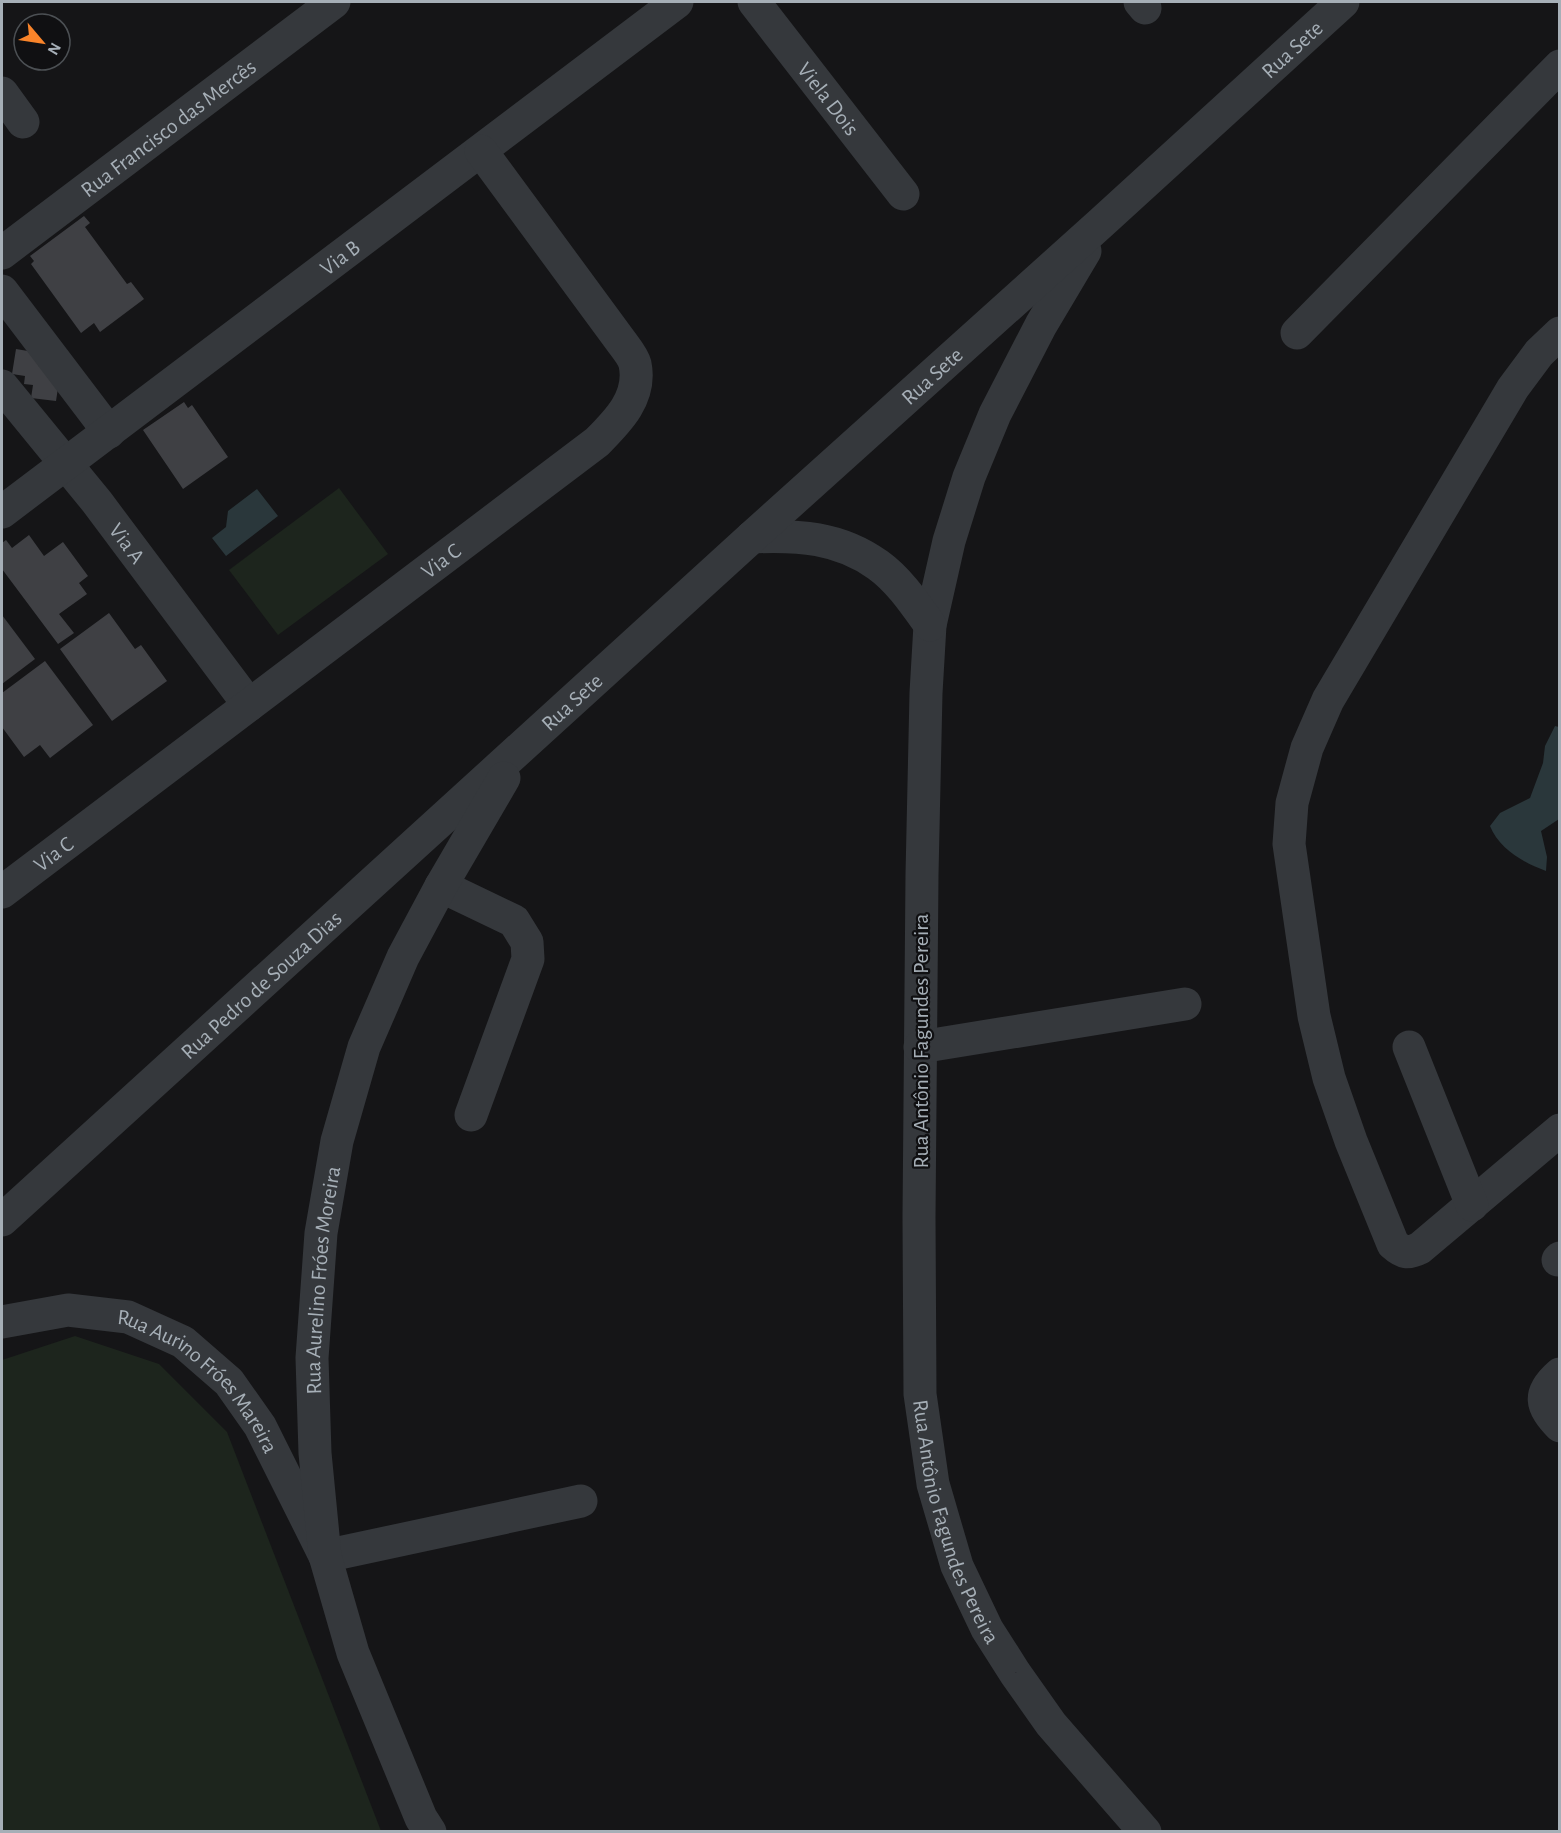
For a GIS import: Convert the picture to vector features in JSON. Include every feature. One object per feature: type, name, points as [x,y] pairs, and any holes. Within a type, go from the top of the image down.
[{"type":"street","name":"Rua Francisco das Mercês","points":[[2,253],[334,2]]},
{"type":"street","name":"Via B","points":[[2,512],[677,2]]},
{"type":"street","name":"Viela Dois","points":[[754,2],[903,194]]},
{"type":"street","name":"Rua Sete","points":[[520,751],[1343,2]]},
{"type":"street","points":[[1297,333],[1560,66]]},
{"type":"street","points":[[2,93],[23,122]]},
{"type":"street","name":"Via C","points":[[2,892],[597,442],[622,417],[635,389],[635,363],[481,150]]},
{"type":"street","name":"Rua Antônio Fagundes Pereira","points":[[1101,223],[1041,326],[995,414],[969,477],[948,541],[930,625],[922,864],[920,1394],[933,1484],[957,1566],[987,1629],[1051,1724],[1144,1832]]},
{"type":"street","points":[[2,291],[109,432]]},
{"type":"street","points":[[1560,333],[1539,352],[1513,388],[1328,700],[1307,748],[1292,803],[1289,844],[1314,1016],[1329,1078],[1393,1244],[1402,1251],[1411,1253],[1420,1248],[1560,1130]]},
{"type":"street","name":"Via A","points":[[2,386],[97,502],[249,705]]},
{"type":"street","points":[[753,537],[792,535],[839,544],[878,565],[904,591],[930,625]]},
{"type":"street","name":"Rua Aurelino Fróes Moreira","points":[[424,1827],[353,1653],[325,1556],[315,1453],[312,1358],[321,1233],[337,1141],[364,1047],[403,957],[441,886],[520,751]]},
{"type":"street","name":"Rua Pedro de Souza Dias","points":[[2,1220],[520,751]]},
{"type":"street","points":[[441,886],[514,921],[527,942],[528,959],[471,1115]]},
{"type":"street","points":[[921,1047],[1185,1005]]},
{"type":"street","points":[[1410,1047],[1472,1205]]},
{"type":"street","name":"Rua Aurino Fróes Mareira","points":[[2,1322],[68,1310],[128,1317],[183,1342],[229,1382],[260,1426],[325,1556]]},
{"type":"street","points":[[1560,1374],[1549,1383],[1544,1395],[1545,1407],[1560,1426]]},
{"type":"street","points":[[325,1556],[581,1501]]},
{"type":"shaded area","points":[[339,488],[388,554],[278,635],[229,570]]},
{"type":"shaded area","points":[[257,489],[278,516],[226,556],[212,538],[226,527],[228,511]]},
{"type":"shaded area","points":[[1555,726],[1559,727],[1559,819],[1541,831],[1547,857],[1546,871],[1513,854],[1499,842],[1490,826],[1500,813],[1530,798],[1543,763],[1545,746]]},
{"type":"shaded area","points":[[75,1336],[159,1364],[227,1432],[381,1831],[2,1831],[2,1360]]},
{"type":"building","points":[[84,216],[90,223],[85,227],[127,284],[131,282],[144,299],[100,332],[94,323],[81,333],[31,264],[34,261],[30,256]]},
{"type":"building","points":[[16,349],[40,353],[38,366],[46,367],[60,375],[56,401],[31,398],[33,385],[24,384],[25,376],[12,374]]},
{"type":"building","points":[[184,402],[188,408],[192,405],[228,457],[183,489],[143,430]]},
{"type":"building","points":[[29,535],[44,556],[63,542],[88,576],[79,583],[87,594],[59,614],[74,633],[58,644],[2,569],[2,543],[6,540],[12,548]]},
{"type":"building","points":[[109,613],[135,649],[141,645],[167,681],[112,721],[60,649]]},
{"type":"building","points":[[2,615],[35,659],[2,684]]},
{"type":"building","points":[[45,661],[93,725],[50,758],[40,745],[24,757],[2,727],[2,693]]}]
